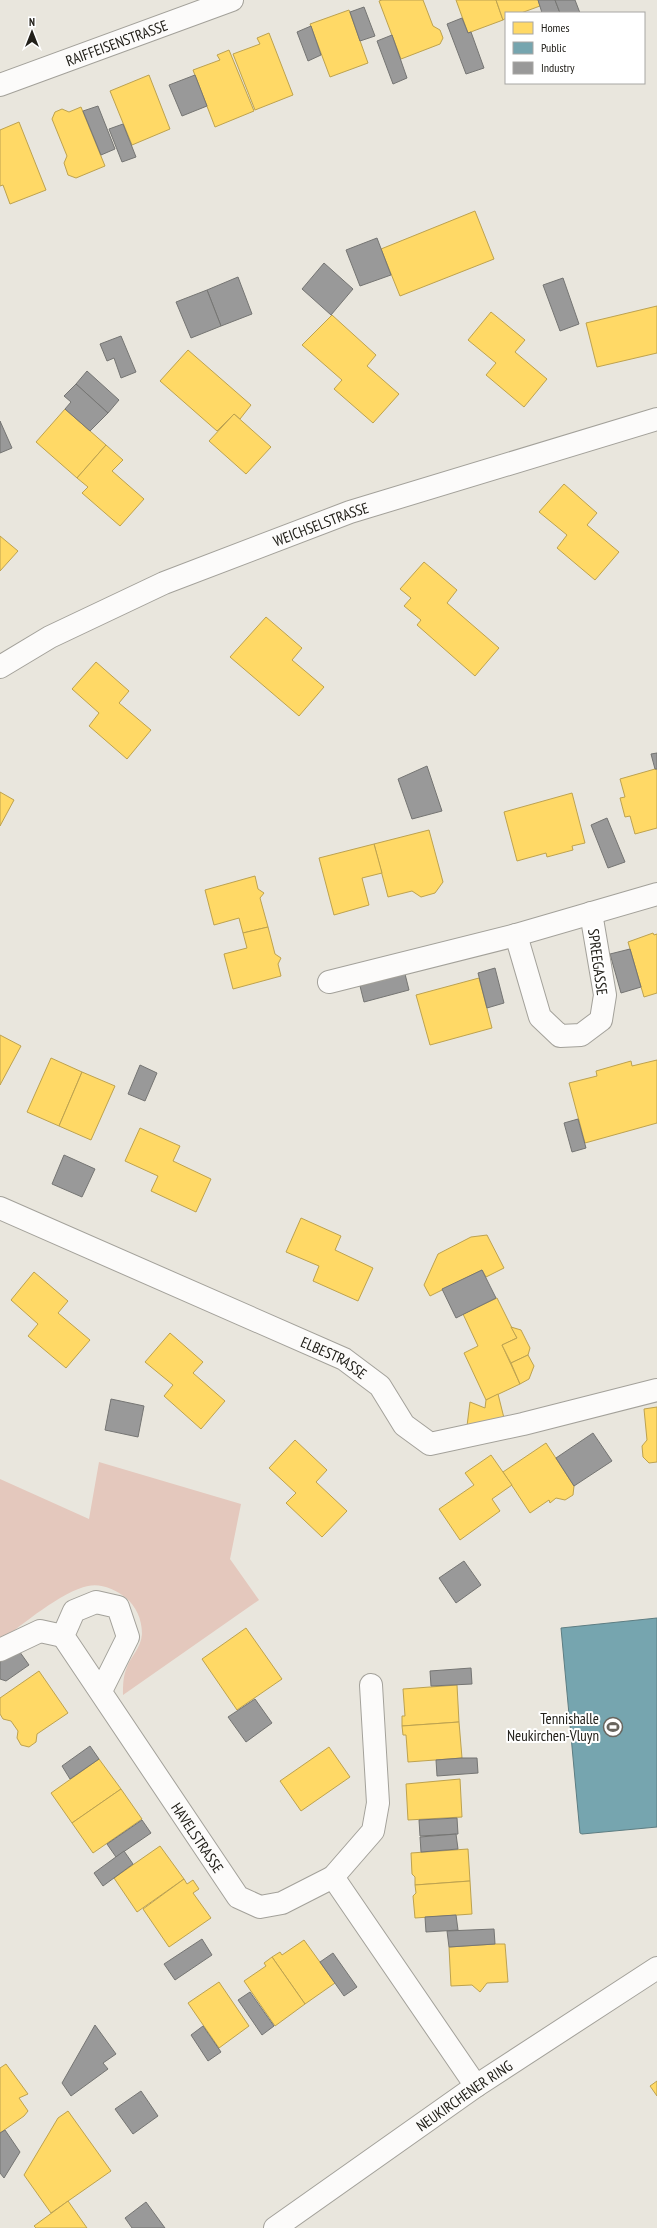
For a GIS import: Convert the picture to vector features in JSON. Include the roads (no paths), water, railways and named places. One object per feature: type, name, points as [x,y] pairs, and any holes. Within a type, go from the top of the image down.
[{"type":"street","name":"RAIFFEISENSTRASSE","points":[[0,85],[232,0]]},
{"type":"street","name":"WEICHSELSTRASSE","points":[[0,667],[50,637],[171,580],[350,512],[657,419]]},
{"type":"street","name":"SPREEGASSE","points":[[329,982],[516,935],[657,894]]},
{"type":"street","name":"SPREEGASSE","points":[[516,935],[540,1017],[560,1036],[581,1035],[601,1020],[605,995],[591,913]]},
{"type":"street","name":"ELBESTRASSE","points":[[0,1208],[344,1359],[380,1386],[404,1425],[430,1444],[523,1424],[657,1390]]},
{"type":"street","points":[[0,1650],[40,1631],[63,1636],[74,1611],[96,1602],[118,1607],[128,1637],[101,1691]]},
{"type":"street","name":"HAVELSTRASSE","points":[[63,1636],[238,1897],[260,1907],[282,1903],[333,1877],[373,1831],[378,1803],[371,1685]]},
{"type":"street","points":[[333,1877],[476,2086]]},
{"type":"street","name":"NEUKIRCHENER RING","points":[[275,2228],[476,2086],[657,1968]]},
{"type":"place","name":"Tennishalle Neukirchen-Vluyn","points":[[613,1727]]}]
